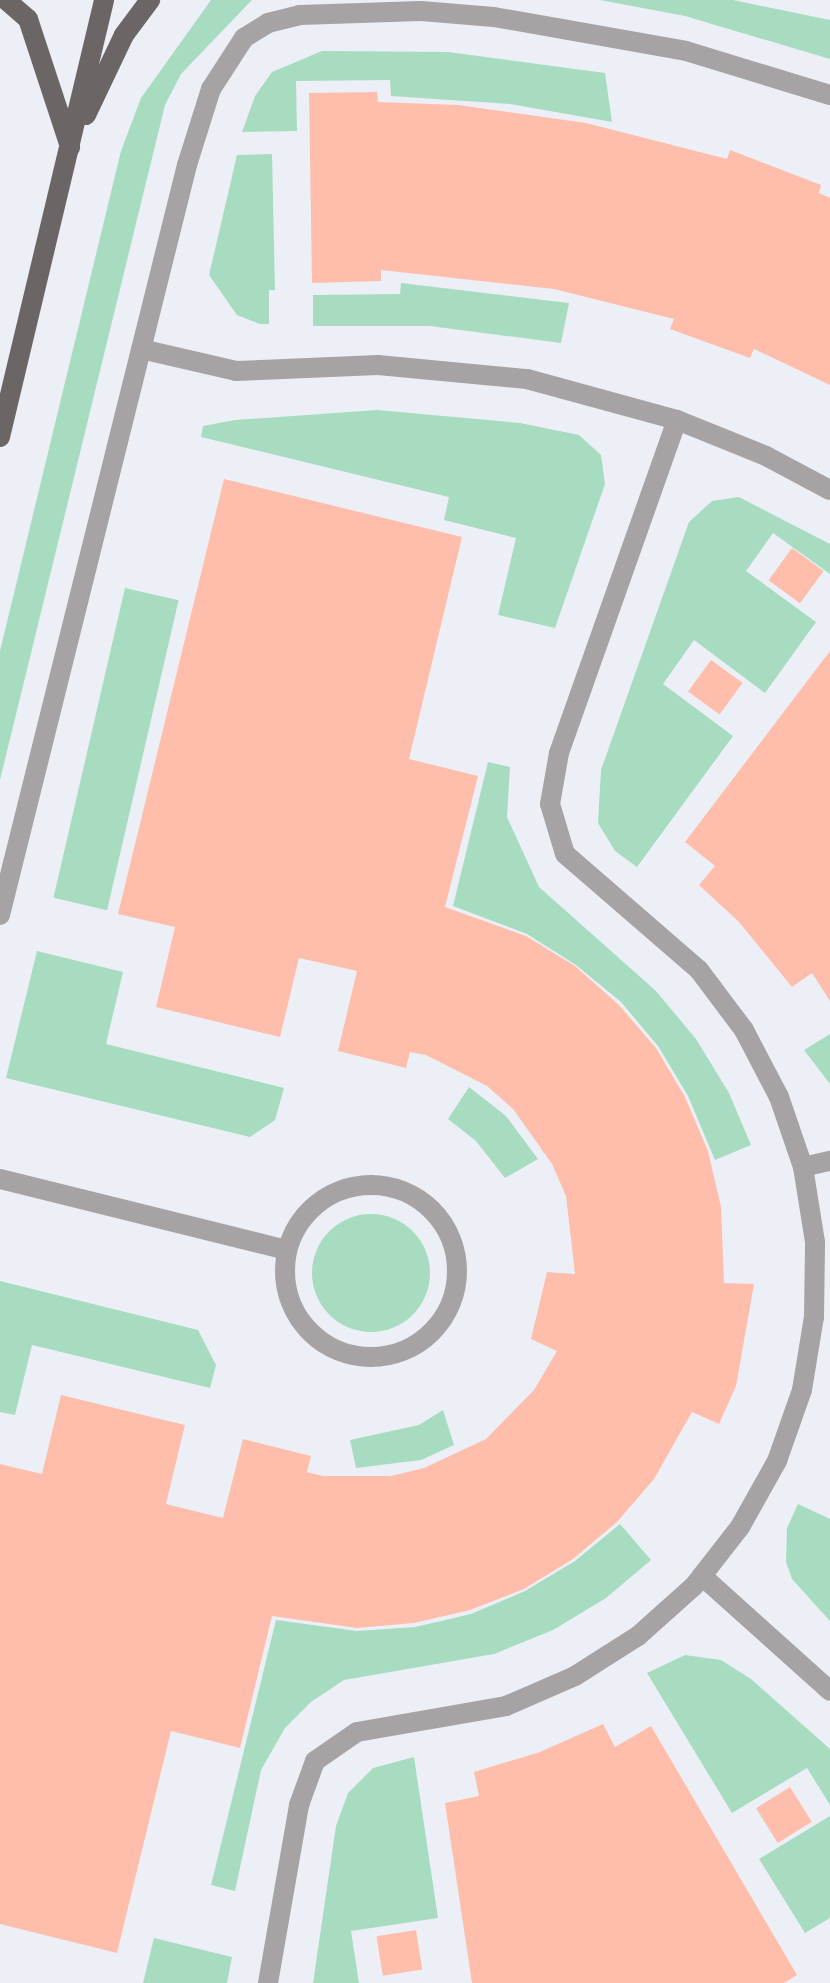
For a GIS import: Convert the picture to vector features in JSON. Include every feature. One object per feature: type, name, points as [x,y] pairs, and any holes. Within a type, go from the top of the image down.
[{"type":"main road","points":[[6,0],[28,19],[70,147]]},
{"type":"main road","points":[[0,437],[104,0]]},
{"type":"main road","points":[[70,147],[124,35],[150,0]]},
{"type":"lane","points":[[0,915],[141,349],[211,89],[244,38],[268,23],[300,15],[421,11],[553,24],[686,51],[830,95]]},
{"type":"lane","points":[[141,349],[236,371],[378,365],[478,373],[577,390],[677,420],[766,456],[830,490]]},
{"type":"lane","points":[[268,1983],[299,1805],[315,1761],[357,1732],[482,1713],[552,1687],[638,1636],[702,1576],[766,1483],[802,1390],[814,1317],[816,1267],[803,1167],[769,1074],[730,1009],[662,935],[582,874],[565,854],[554,828],[550,804],[559,753],[677,420]]},
{"type":"lane","points":[[803,1167],[830,1161]]},
{"type":"lane","points":[[0,1179],[286,1250]]},
{"type":"lane","points":[[355,1186],[404,1191],[425,1204],[448,1232],[458,1267],[456,1293],[431,1334],[411,1349],[363,1358],[338,1352],[300,1322],[284,1275],[286,1250],[311,1208],[331,1194],[355,1186]]},
{"type":"lane","points":[[702,1576],[830,1691]]},
{"type":"green space","points":[[211,0],[252,0],[181,74],[165,105],[0,780],[0,651],[121,151],[141,98]]},
{"type":"green space","points":[[600,0],[733,0],[830,20],[830,59],[685,16]]},
{"type":"green space","points":[[322,51],[448,52],[605,73],[612,122],[510,104],[391,96],[390,80],[296,81],[297,131],[242,132],[255,96],[272,72]]},
{"type":"green space","points":[[272,154],[275,290],[269,290],[269,324],[260,324],[237,315],[209,275],[237,155]]},
{"type":"green space","points":[[401,283],[569,303],[561,343],[430,326],[313,326],[313,295],[400,294]]},
{"type":"green space","points":[[377,410],[520,423],[579,435],[601,455],[605,484],[555,628],[498,615],[516,538],[444,520],[449,497],[201,437],[203,426],[235,420]]},
{"type":"green space","points":[[739,497],[830,544],[830,574],[773,533],[746,571],[816,622],[765,693],[694,640],[663,684],[733,736],[637,867],[615,851],[598,823],[601,770],[689,522],[712,501]]},
{"type":"green space","points":[[125,588],[179,600],[107,910],[53,898]]},
{"type":"green space","points":[[488,762],[510,767],[507,817],[539,887],[656,991],[696,1039],[729,1093],[751,1145],[715,1160],[688,1096],[658,1046],[621,1002],[576,965],[527,934],[453,906]]},
{"type":"green space","points":[[37,951],[123,972],[106,1044],[284,1088],[275,1120],[250,1137],[6,1078]]},
{"type":"green space","points":[[830,1034],[830,1084],[804,1050]]},
{"type":"green space","points":[[469,1087],[506,1116],[538,1159],[505,1178],[476,1141],[448,1119]]},
{"type":"green space","points":[[371,1214],[394,1219],[413,1231],[425,1250],[430,1273],[425,1296],[413,1315],[394,1327],[371,1332],[348,1327],[329,1315],[317,1296],[312,1273],[317,1250],[329,1231],[348,1219]]},
{"type":"green space","points":[[0,1281],[198,1330],[216,1365],[210,1388],[32,1345],[15,1415],[0,1412]]},
{"type":"green space","points":[[443,1410],[454,1445],[421,1460],[356,1468],[350,1440],[419,1425]]},
{"type":"green space","points":[[798,1504],[830,1519],[830,1621],[792,1579],[786,1562],[787,1528]]},
{"type":"green space","points":[[620,1524],[651,1560],[606,1598],[553,1630],[494,1654],[344,1680],[311,1702],[285,1728],[261,1770],[235,1891],[211,1885],[276,1620],[357,1631],[415,1627],[471,1614],[525,1591],[575,1561]]},
{"type":"green space","points":[[685,1655],[721,1660],[751,1679],[830,1749],[830,1805],[807,1768],[732,1813],[647,1673]]},
{"type":"green space","points":[[414,1757],[438,1918],[351,1931],[359,1983],[313,1983],[336,1826],[348,1793],[373,1768]]},
{"type":"green space","points":[[830,1816],[830,1918],[805,1933],[759,1859]]},
{"type":"green space","points":[[154,1938],[232,1957],[227,1983],[143,1983]]},
{"type":"building","points":[[377,92],[378,102],[458,105],[586,123],[727,159],[730,150],[821,185],[819,193],[830,198],[830,385],[754,349],[750,358],[670,329],[674,319],[554,289],[381,270],[381,281],[312,283],[309,93]]},
{"type":"building","points":[[224,479],[462,537],[409,759],[478,776],[445,907],[526,936],[575,966],[619,1005],[656,1048],[685,1097],[708,1151],[721,1207],[724,1283],[754,1284],[736,1386],[719,1424],[692,1412],[654,1479],[617,1522],[573,1559],[524,1589],[470,1610],[414,1623],[357,1628],[272,1616],[240,1748],[171,1731],[117,1953],[0,1924],[0,1464],[42,1474],[61,1395],[185,1425],[166,1504],[223,1518],[243,1439],[311,1456],[307,1472],[323,1476],[391,1476],[424,1468],[486,1439],[534,1390],[557,1351],[531,1339],[547,1272],[575,1274],[566,1196],[552,1164],[513,1109],[487,1086],[426,1055],[410,1052],[406,1068],[338,1051],[357,971],[299,958],[280,1037],[156,1007],[175,927],[118,914]]},
{"type":"building","points":[[792,548],[824,571],[800,603],[768,580]]},
{"type":"building","points":[[830,651],[830,1001],[812,973],[792,987],[739,922],[699,885],[715,866],[685,842]]},
{"type":"building","points":[[711,660],[743,683],[720,714],[688,692]]},
{"type":"building","points":[[603,1724],[615,1747],[651,1726],[797,1975],[784,1983],[472,1983],[445,1803],[479,1796],[474,1772],[540,1752]]},
{"type":"building","points":[[790,1787],[812,1822],[778,1843],[756,1808]]},
{"type":"building","points":[[416,1930],[422,1970],[383,1976],[376,1936]]}]
